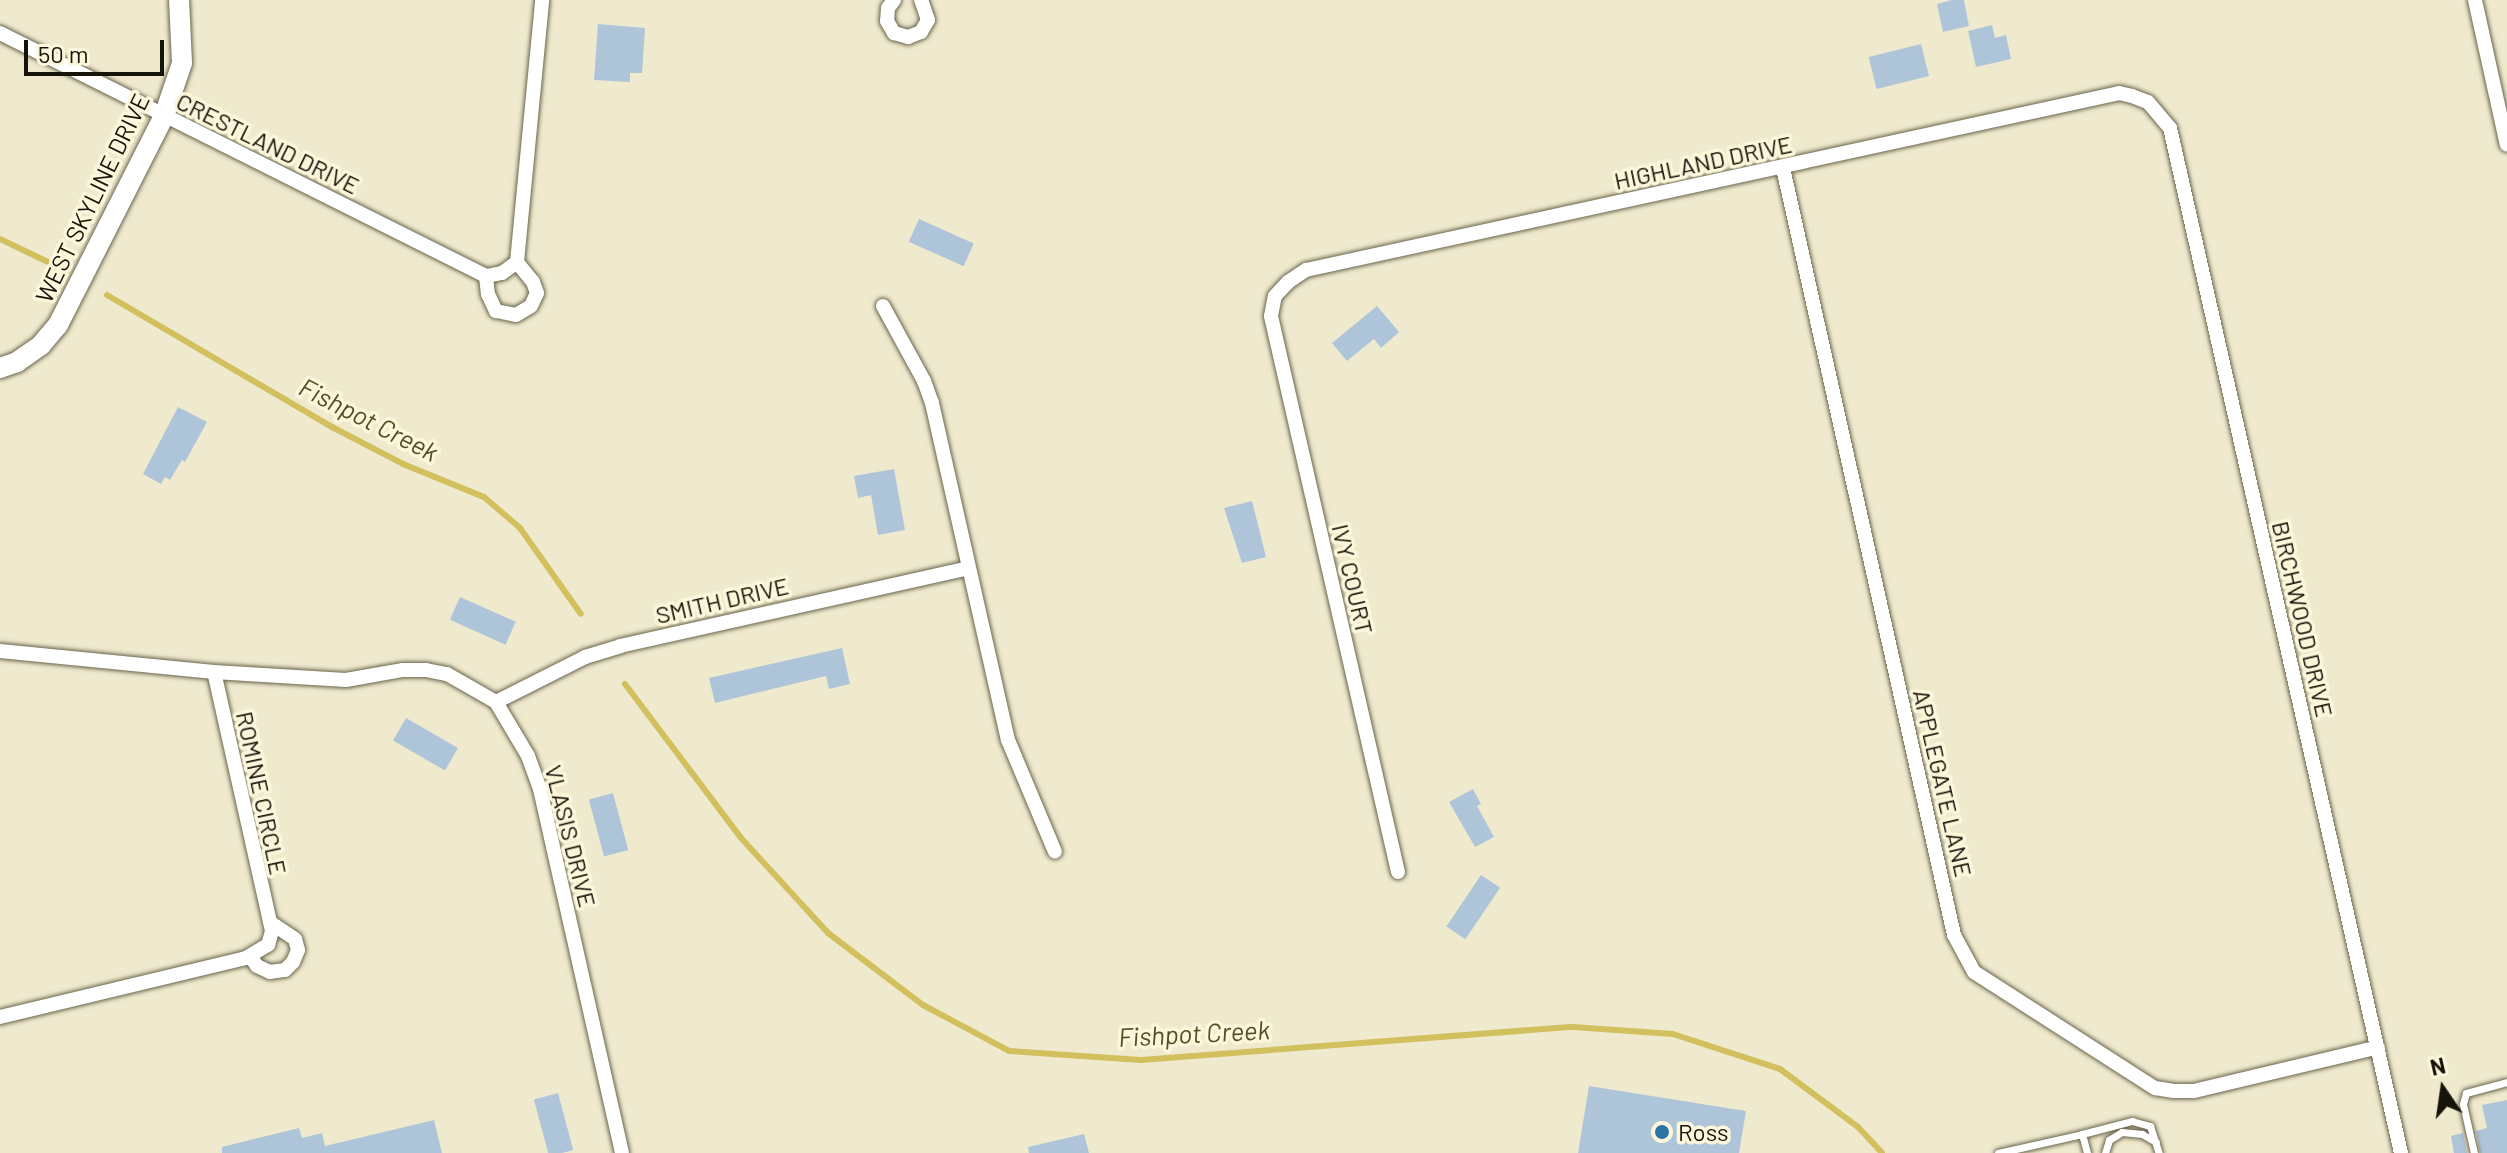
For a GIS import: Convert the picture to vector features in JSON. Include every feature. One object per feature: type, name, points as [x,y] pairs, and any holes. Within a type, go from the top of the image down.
[{"type":"street","name":"WEST SKYLINE DRIVE","points":[[0,368],[17,362],[41,345],[58,325],[164,116],[182,63],[179,0]]},
{"type":"street","points":[[517,262],[502,273],[486,276],[488,294],[496,311],[516,315],[531,306],[537,293],[533,282],[517,262],[542,0]]},
{"type":"street","points":[[894,0],[888,8],[887,21],[894,33],[908,37],[921,32],[928,20],[921,0]]},
{"type":"street","points":[[2475,0],[2507,145]]},
{"type":"street","name":"CRESTLAND DRIVE","points":[[0,33],[486,276]]},
{"type":"street","name":"HIGHLAND DRIVE","points":[[1275,296],[1306,270],[2119,93],[2148,102]]},
{"type":"street","name":"BIRCHWOOD DRIVE","points":[[2148,102],[2170,128],[2401,1153]]},
{"type":"street","name":"APPLEGATE LANE","points":[[1783,168],[1954,935],[1974,972],[2155,1088],[2194,1091],[2378,1047]]},
{"type":"street","name":"IVY COURT","points":[[1275,296],[1271,316],[1398,872]]},
{"type":"street","points":[[883,306],[932,403],[1008,740],[1055,852]]},
{"type":"street","name":"SMITH DRIVE","points":[[496,702],[585,657],[620,646],[968,568]]},
{"type":"street","name":"VLASIS DRIVE","points":[[0,651],[214,672],[346,680],[403,670],[426,670],[447,674],[496,702],[528,756],[540,789],[622,1153]]},
{"type":"street","name":"ROMINE CIRCLE","points":[[214,672],[270,922]]},
{"type":"street","points":[[0,1017],[250,956],[268,945],[270,922],[295,939],[298,950],[285,970],[270,972],[257,966],[250,956]]},
{"type":"lane","points":[[2474,1153],[2463,1104],[2466,1093],[2507,1082]]},
{"type":"lane","points":[[1998,1153],[2132,1121],[2150,1126],[2159,1153]]},
{"type":"lane","points":[[2105,1153],[2109,1140],[2122,1132],[2142,1134],[2156,1142]]},
{"type":"lane","points":[[2082,1134],[2087,1153]]},
{"type":"building","points":[[1964,0],[1969,26],[1943,32],[1937,4]]},
{"type":"building","points":[[598,24],[645,28],[642,73],[630,73],[630,82],[594,80]]},
{"type":"building","points":[[1992,25],[1995,38],[2006,35],[2011,59],[1976,67],[1968,31]]},
{"type":"building","points":[[1921,44],[1929,76],[1877,89],[1869,57]]},
{"type":"building","points":[[919,219],[974,243],[964,266],[909,242]]},
{"type":"building","points":[[1377,306],[1399,332],[1381,348],[1374,339],[1347,361],[1332,343]]},
{"type":"building","points":[[178,407],[207,422],[185,462],[182,460],[170,480],[165,477],[161,484],[143,474]]},
{"type":"building","points":[[894,469],[905,530],[878,535],[871,495],[858,498],[854,476]]},
{"type":"building","points":[[1252,501],[1266,557],[1242,563],[1224,508]]},
{"type":"building","points":[[460,597],[516,622],[506,645],[450,620]]},
{"type":"building","points":[[842,648],[850,684],[829,689],[826,676],[715,703],[709,678]]},
{"type":"building","points":[[406,718],[458,748],[445,771],[393,741]]},
{"type":"building","points":[[1473,789],[1481,804],[1477,806],[1494,837],[1475,847],[1449,802]]},
{"type":"building","points":[[613,793],[628,850],[604,856],[589,799]]},
{"type":"building","points":[[1481,875],[1500,888],[1465,939],[1446,926]]},
{"type":"building","name":"Ross","points":[[1589,1086],[1746,1111],[1739,1153],[1578,1153]]},
{"type":"building","points":[[558,1093],[573,1150],[548,1153],[534,1099]]},
{"type":"building","points":[[2507,1100],[2507,1153],[2480,1153],[2476,1131],[2487,1128],[2482,1105]]},
{"type":"building","points":[[434,1120],[442,1153],[222,1153],[222,1147],[299,1128],[302,1138],[322,1133],[325,1146]]},
{"type":"building","points":[[2463,1133],[2467,1153],[2454,1153],[2451,1136]]},
{"type":"building","points":[[1084,1134],[1089,1153],[1029,1153],[1028,1147]]},
{"type":"waterway","name":"Fishpot Creek","points":[[0,239],[50,263]]},
{"type":"waterway","name":"Fishpot Creek","points":[[107,295],[332,427],[403,464],[484,497],[520,528],[581,614]]},
{"type":"waterway","name":"Fishpot Creek","points":[[625,684],[741,838],[828,933],[923,1005],[1009,1051],[1141,1060],[1573,1027],[1673,1034],[1780,1069],[1858,1127],[1882,1153]]},
{"type":"place","name":"Ross","points":[[1662,1132]]}]
